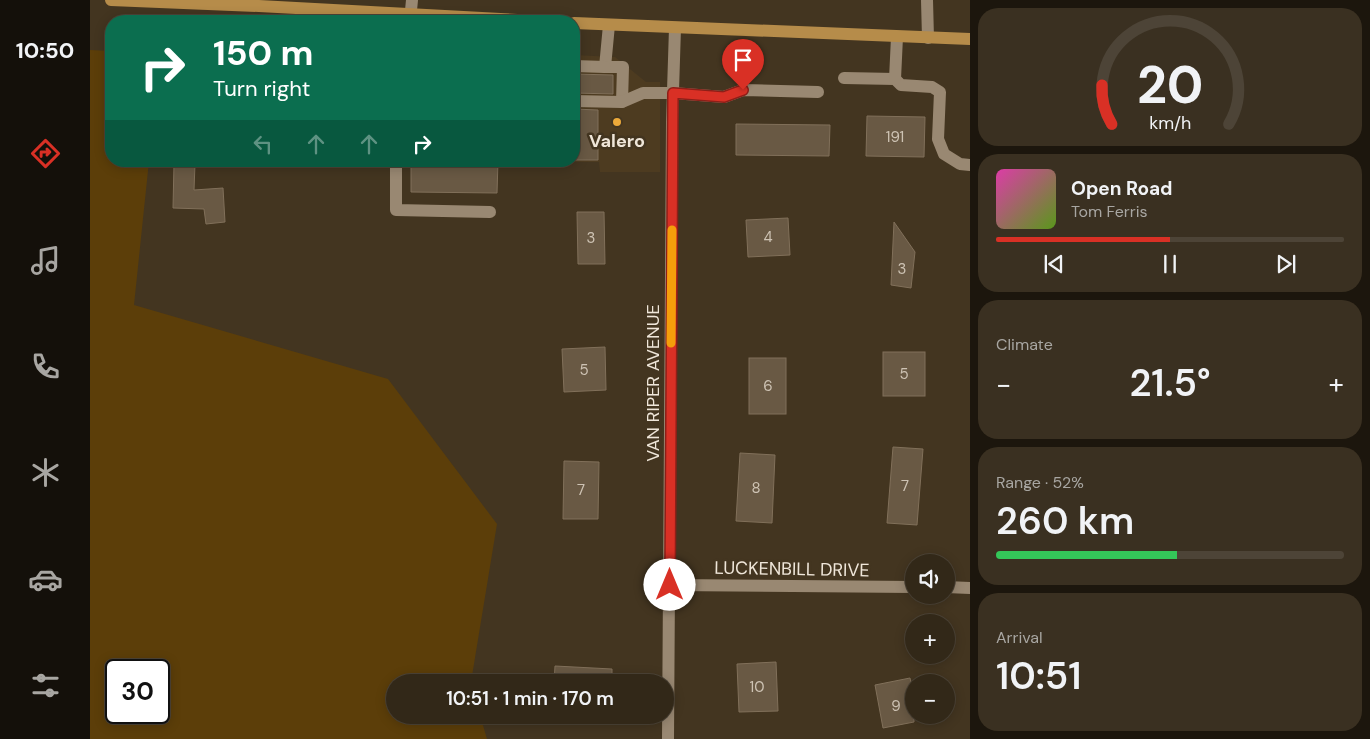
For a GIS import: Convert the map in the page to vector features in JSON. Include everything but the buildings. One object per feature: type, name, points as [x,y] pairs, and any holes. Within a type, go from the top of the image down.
[{"type":"main road","points":[[111,0],[250,5],[374,15]]},
{"type":"main road","points":[[580,23],[970,39]]},
{"type":"street","points":[[411,15],[412,0]]},
{"type":"street","points":[[927,0],[928,38]]},
{"type":"street","points":[[605,66],[609,25]]},
{"type":"street","name":"VAN RIPER AVENUE","points":[[668,739],[675,28]]},
{"type":"street","points":[[895,79],[897,37]]},
{"type":"street","points":[[580,66],[623,67],[622,102]]},
{"type":"street","points":[[844,78],[895,79],[901,85],[932,87],[940,92],[938,139],[944,154],[960,164],[970,165]]},
{"type":"street","points":[[580,101],[622,102],[643,94],[673,93],[724,97],[743,90],[818,92]]},
{"type":"street","points":[[396,167],[396,210],[490,212]]},
{"type":"street","name":"LUCKENBILL DRIVE","points":[[670,585],[905,587]]},
{"type":"street","points":[[955,588],[970,588]]},
{"type":"shaded area","points":[[90,50],[105,51],[105,167],[148,167],[134,305],[388,379],[497,524],[472,674],[386,674],[386,724],[483,724],[487,739],[90,739]]},
{"type":"shaded area","name":"Valero","points":[[580,55],[615,57],[646,82],[660,82],[660,172],[600,172],[599,162],[580,162]]},
{"type":"slow traffic","points":[[671,343],[672,230]]},
{"type":"place","name":"Valero","points":[[617,122]]},
{"type":"route","points":[[670,585],[673,93],[724,97],[743,90]]}]
